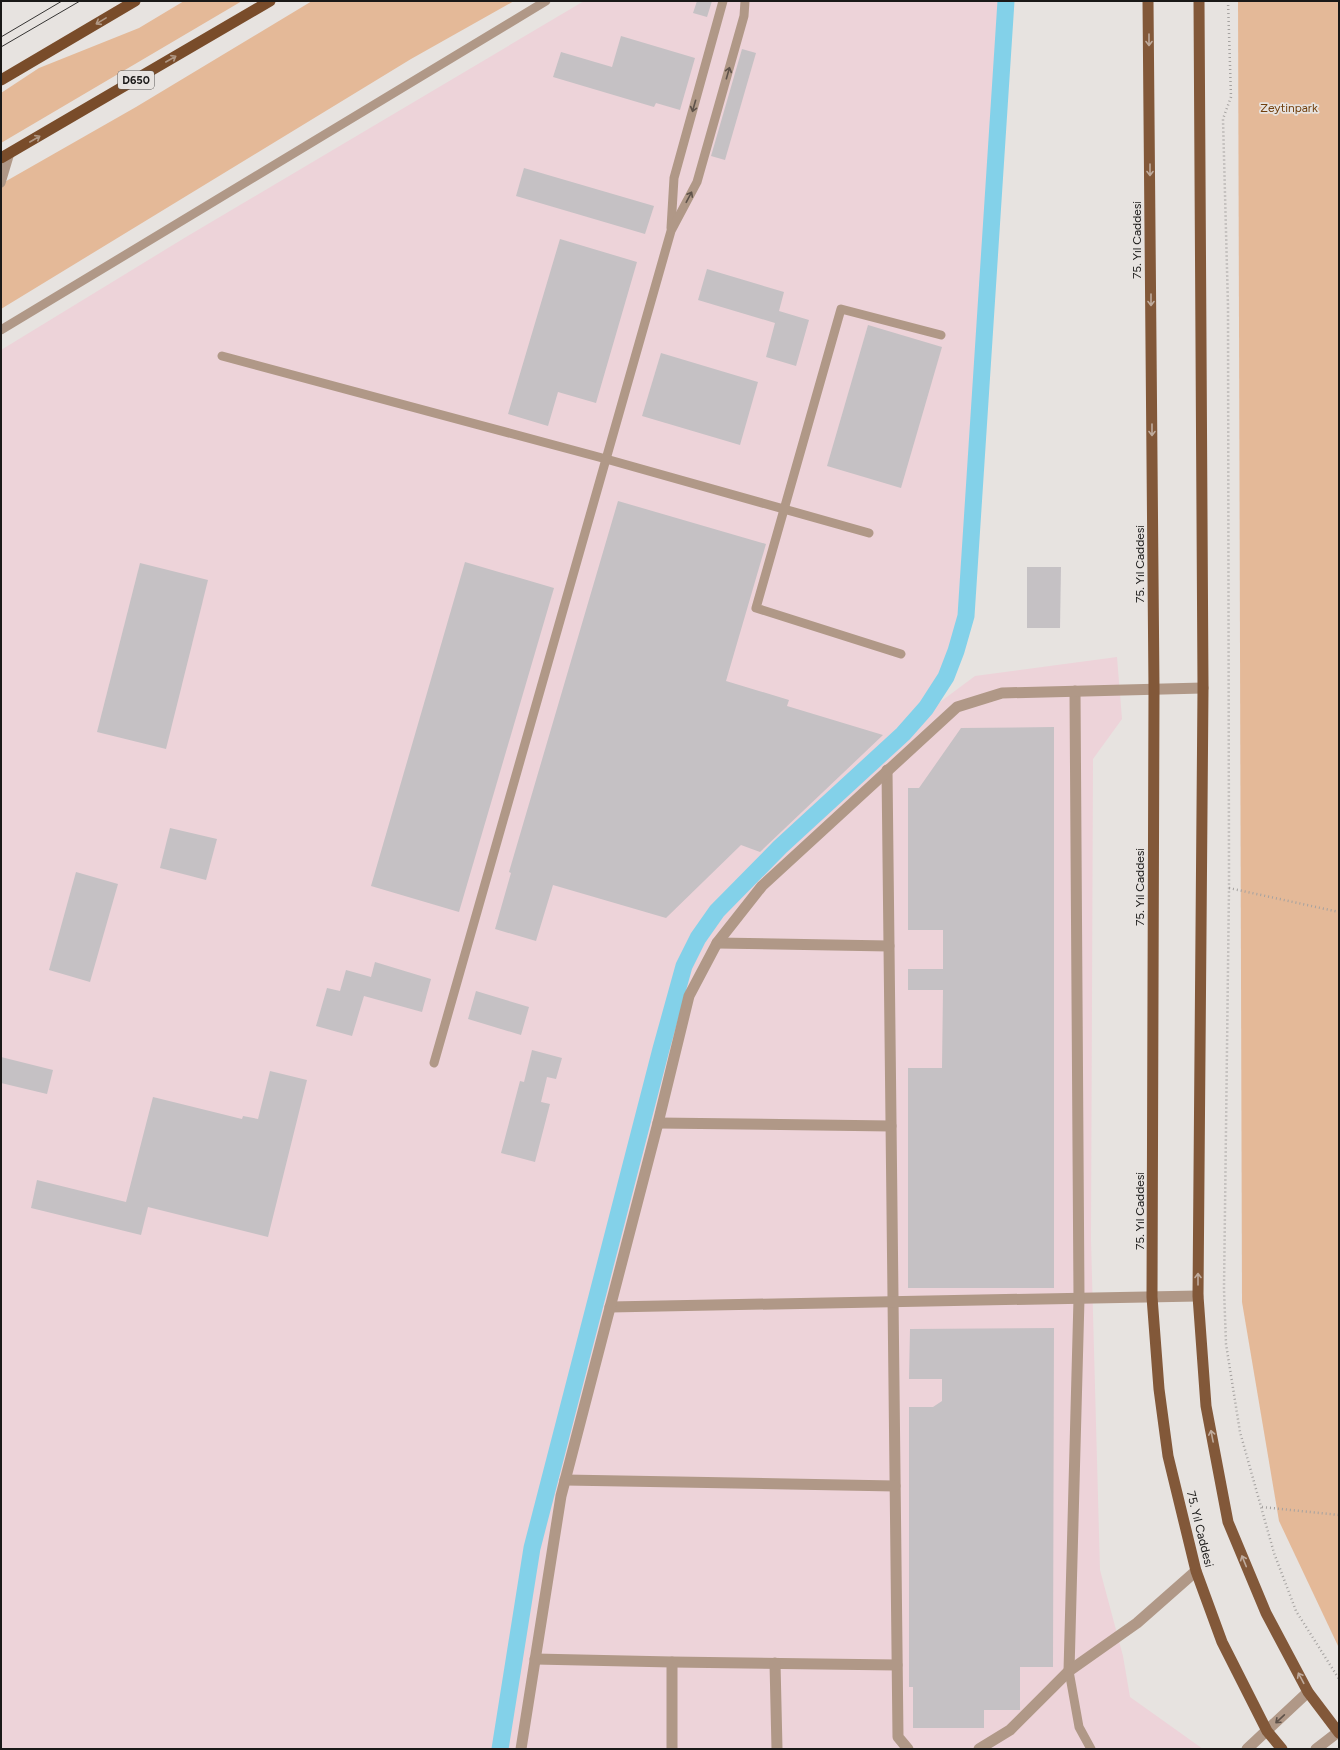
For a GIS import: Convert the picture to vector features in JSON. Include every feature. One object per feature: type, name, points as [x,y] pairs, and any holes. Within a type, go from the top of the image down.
[{"type":"highway","points":[[1,80],[135,1]]},
{"type":"highway","name":"D650","points":[[6,156],[270,1]]},
{"type":"main road","name":"75. Yıl Caddesi","points":[[1148,1],[1154,689],[1152,1297],[1159,1389],[1168,1456],[1196,1571],[1222,1642],[1267,1731],[1282,1749]]},
{"type":"main road","points":[[1199,1],[1203,688],[1198,1296],[1206,1406],[1228,1522],[1266,1613],[1308,1692],[1339,1733]]},
{"type":"street","points":[[521,1749],[561,1496],[658,1123],[689,996],[717,943],[762,886],[956,707],[1002,692],[1203,688]]},
{"type":"street","points":[[1069,1671],[1079,1298],[1075,691]]},
{"type":"street","points":[[888,770],[898,1737],[908,1749]]},
{"type":"street","points":[[717,943],[889,946]]},
{"type":"street","points":[[658,1123],[891,1126]]},
{"type":"street","points":[[610,1307],[1198,1296]]},
{"type":"street","points":[[565,1480],[895,1486]]},
{"type":"street","points":[[980,1749],[1010,1730],[1069,1671],[1137,1623],[1196,1571]]},
{"type":"street","points":[[535,1659],[897,1665]]},
{"type":"street","points":[[672,1662],[672,1749]]},
{"type":"street","points":[[775,1664],[777,1749]]},
{"type":"street","points":[[1247,1749],[1308,1692]]},
{"type":"street","points":[[1316,1749],[1339,1733]]},
{"type":"lane","points":[[1,330],[546,1]]},
{"type":"lane","points":[[671,232],[674,178],[724,1]]},
{"type":"lane","points":[[434,1063],[671,232],[697,182],[744,16],[745,1]]},
{"type":"lane","points":[[1,183],[6,156]]},
{"type":"lane","points":[[901,654],[756,608],[841,309],[941,335]]},
{"type":"lane","points":[[222,356],[606,459],[869,533]]},
{"type":"lane","points":[[1069,1671],[1079,1727],[1091,1749]]},
{"type":"path","points":[[1228,1],[1231,97],[1223,119],[1228,306],[1229,888],[1224,1289],[1226,1344],[1240,1432],[1274,1553],[1296,1611],[1339,1679]]},
{"type":"path","points":[[1229,888],[1339,912]]},
{"type":"path","points":[[1262,1507],[1339,1515]]},
{"type":"shaded area","points":[[584,1],[1006,1],[960,646],[932,708],[975,676],[1117,657],[1122,719],[1093,759],[1091,1240],[1100,1570],[1123,1656],[1130,1697],[1203,1749],[1,1749],[1,350],[186,237]]},
{"type":"green space","points":[[184,1],[242,1],[1,143],[1,93],[39,68],[139,28]]},
{"type":"green space","points":[[312,1],[514,1],[411,59],[1,309],[1,184],[136,107]]},
{"type":"green space","name":"Zeytinpark","points":[[1238,1],[1339,1],[1339,1648],[1279,1521],[1242,1302]]},
{"type":"building","points":[[697,1],[712,1],[707,17],[693,13]]},
{"type":"building","points":[[621,36],[695,58],[680,110],[656,103],[654,107],[553,77],[561,52],[612,67]]},
{"type":"building","points":[[742,49],[756,53],[725,160],[711,156]]},
{"type":"building","points":[[524,168],[654,206],[645,234],[516,196]]},
{"type":"building","points":[[560,239],[637,262],[596,403],[558,392],[548,426],[508,414]]},
{"type":"building","points":[[707,269],[784,292],[779,311],[809,320],[796,366],[766,357],[775,323],[698,300]]},
{"type":"building","points":[[868,325],[942,347],[901,488],[827,466]]},
{"type":"building","points":[[661,353],[758,382],[740,445],[642,416]]},
{"type":"building","points":[[618,501],[766,544],[726,681],[789,700],[787,706],[883,735],[760,852],[741,845],[666,918],[553,885],[536,941],[495,929],[511,873],[509,872]]},
{"type":"building","points":[[465,562],[554,588],[459,912],[371,886]]},
{"type":"building","points":[[140,563],[208,580],[166,749],[97,732]]},
{"type":"building","points":[[1027,567],[1061,567],[1060,628],[1027,628]]},
{"type":"building","points":[[1054,727],[1054,1288],[908,1288],[908,1068],[942,1068],[943,990],[908,990],[908,969],[943,969],[943,930],[908,930],[908,788],[919,788],[961,728]]},
{"type":"building","points":[[170,828],[217,839],[206,880],[160,868]]},
{"type":"building","points":[[76,872],[118,884],[90,982],[49,970]]},
{"type":"building","points":[[375,962],[431,979],[422,1012],[364,996],[352,1036],[316,1026],[327,988],[340,991],[346,970],[371,977]]},
{"type":"building","points":[[476,991],[529,1007],[521,1035],[468,1019]]},
{"type":"building","points":[[532,1050],[562,1058],[556,1079],[547,1077],[541,1102],[550,1104],[535,1162],[501,1153],[520,1081],[524,1082]]},
{"type":"building","points":[[1,1057],[53,1070],[47,1094],[1,1083]]},
{"type":"building","points":[[270,1071],[307,1080],[268,1237],[148,1207],[141,1235],[31,1208],[37,1180],[126,1202],[153,1097],[242,1119],[243,1116],[258,1119]]},
{"type":"building","points":[[1054,1328],[1053,1667],[1020,1667],[1020,1710],[984,1710],[984,1728],[913,1728],[913,1687],[909,1687],[909,1407],[933,1407],[942,1401],[942,1379],[909,1379],[910,1329]]},
{"type":"waterway","points":[[500,1749],[532,1548],[661,1049],[684,966],[698,938],[717,911],[780,847],[903,734],[926,708],[946,677],[956,651],[966,616],[1006,1]]},
{"type":"tram line","points":[[1,37],[62,1]]},
{"type":"tram line","points":[[1,47],[80,1]]}]
